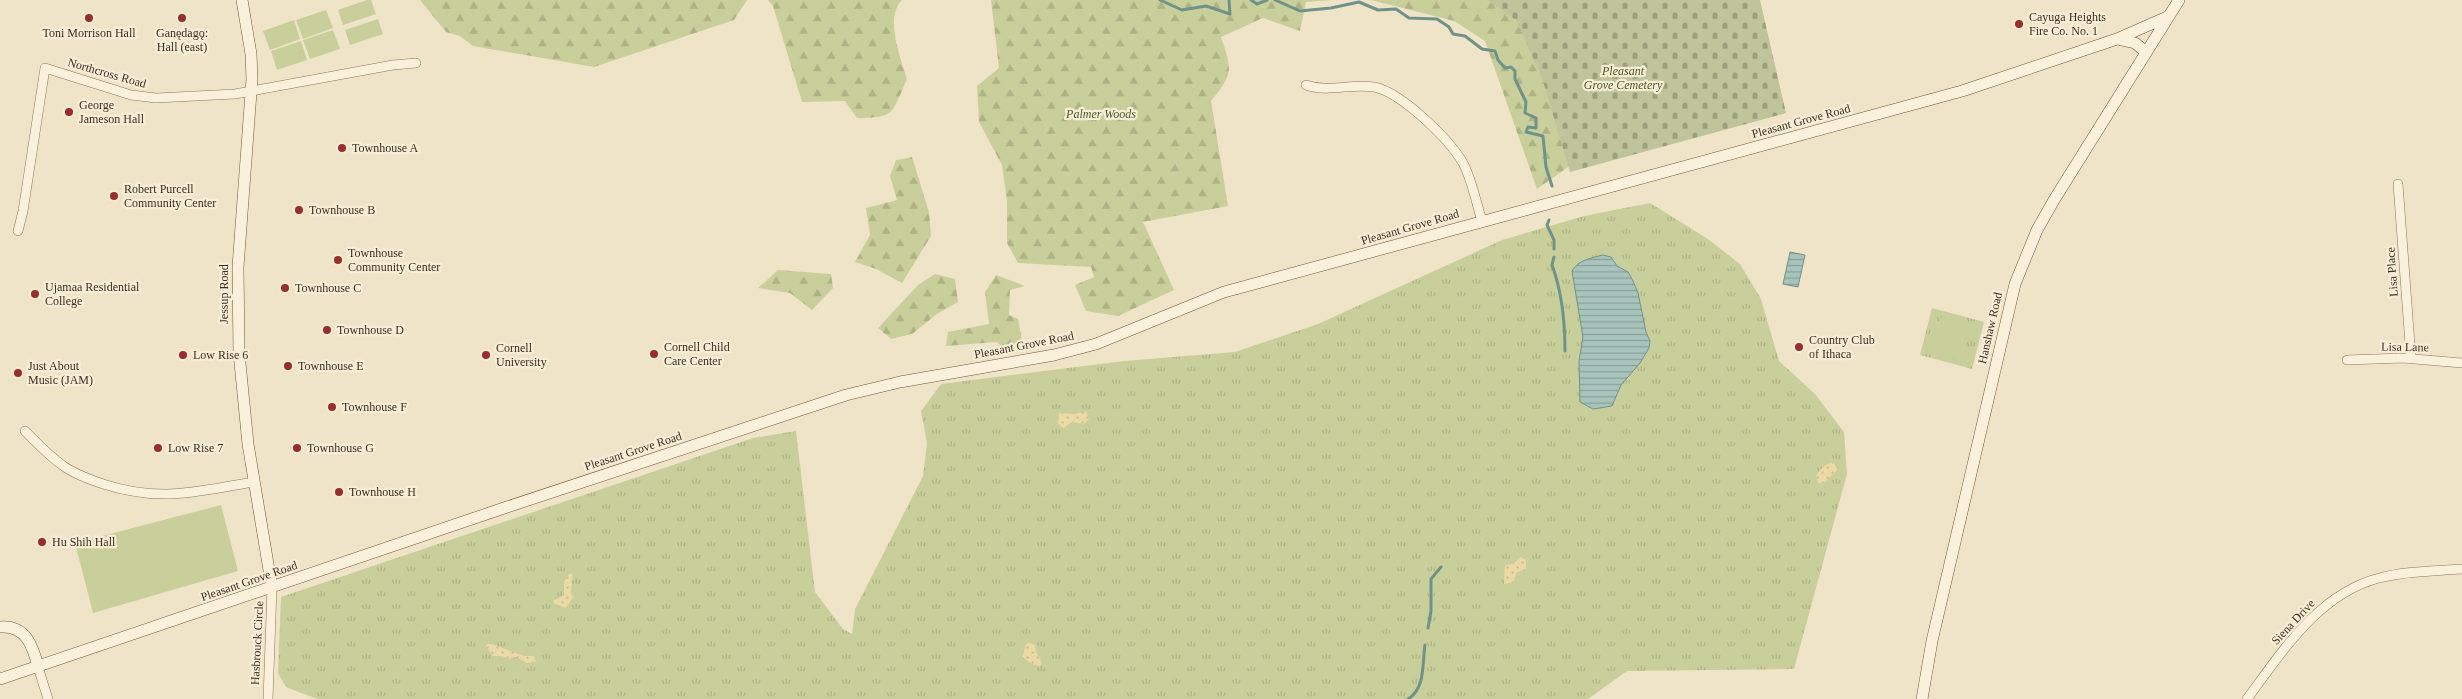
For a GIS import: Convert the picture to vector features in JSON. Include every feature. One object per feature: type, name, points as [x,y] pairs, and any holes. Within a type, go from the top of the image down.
[{"type":"street","name":"Jessup Road","points":[[242,0],[251,54],[251,92],[238,288],[240,372],[254,482],[272,588]]},
{"type":"street","name":"Hanshaw Road","points":[[1922,699],[1932,641],[2015,284],[2037,230],[2179,0]]},
{"type":"street","name":"Pleasant Grove Road","points":[[0,679],[507,507],[846,395],[900,382],[1054,355],[1096,344],[1224,292],[1937,98],[2117,39],[2167,18]]},
{"type":"street","points":[[2117,39],[2135,43],[2146,52]]},
{"type":"street","name":"Northcross Road","points":[[18,231],[24,210],[45,68],[144,97],[251,92],[393,65],[416,63]]},
{"type":"street","points":[[1306,84],[1319,89],[1376,87],[1394,96],[1434,128],[1460,158],[1482,221]]},
{"type":"street","name":"Lisa Place","points":[[2398,184],[2410,358]]},
{"type":"street","name":"Lisa Lane","points":[[2347,360],[2410,358],[2462,363]]},
{"type":"street","points":[[25,431],[52,457],[70,470],[93,481],[135,493],[183,494],[254,482]]},
{"type":"street","name":"Siena Drive","points":[[2247,699],[2308,622],[2343,593],[2381,578],[2462,569]]},
{"type":"street","name":"Hasbrouck Circle","points":[[268,699],[272,588]]},
{"type":"street","points":[[0,627],[14,628],[23,633],[33,648],[48,699]]},
{"type":"green space","points":[[371,0],[376,14],[343,25],[338,10]]},
{"type":"green space","points":[[420,0],[747,0],[734,20],[594,67],[473,46],[460,36],[446,32]]},
{"type":"green space","points":[[768,0],[902,0],[894,17],[894,28],[898,50],[907,79],[891,111],[879,117],[857,118],[845,101],[802,102],[773,6]]},
{"type":"green space","name":"Palmer Woods","points":[[991,0],[1332,0],[1306,2],[1300,31],[1263,18],[1221,37],[1229,64],[1229,71],[1224,84],[1211,101],[1228,206],[1143,222],[1174,290],[1118,316],[1086,311],[1075,285],[1094,277],[1091,267],[1018,263],[1007,243],[1007,202],[1002,165],[979,122],[977,86],[999,68]]},
{"type":"green space","points":[[1371,0],[1497,0],[1529,22],[1571,165],[1537,189],[1485,41],[1454,21]]},
{"type":"green space","name":"Pleasant Grove Cemetery","points":[[1487,0],[1760,0],[1786,113],[1570,172],[1543,81],[1517,21]]},
{"type":"green space","points":[[326,10],[333,28],[303,39],[296,20]]},
{"type":"green space","points":[[378,19],[383,34],[350,45],[345,30]]},
{"type":"green space","points":[[294,20],[300,39],[270,50],[263,31]]},
{"type":"green space","points":[[333,30],[340,49],[310,59],[303,40]]},
{"type":"green space","points":[[301,41],[307,60],[277,70],[271,51]]},
{"type":"green space","points":[[912,157],[929,212],[931,236],[902,283],[876,269],[855,262],[870,235],[866,208],[897,200],[890,176],[896,160]]},
{"type":"green space","points":[[1650,203],[1708,239],[1740,264],[1761,299],[1779,361],[1815,394],[1844,432],[1847,474],[1794,669],[1627,671],[1588,699],[317,699],[286,687],[278,673],[281,597],[753,438],[796,431],[815,592],[843,629],[852,634],[855,609],[923,476],[927,443],[921,411],[941,384],[1124,361],[1235,352],[1318,324],[1502,240],[1584,216]]},
{"type":"green space","points":[[778,270],[831,274],[833,288],[812,310],[790,293],[758,288]]},
{"type":"green space","points":[[935,274],[955,279],[958,302],[937,314],[912,334],[891,339],[878,328],[918,285]]},
{"type":"green space","points":[[996,275],[1025,286],[1010,290],[1009,315],[1018,319],[1023,346],[1007,352],[997,342],[946,346],[948,332],[989,324],[985,292]]},
{"type":"green space","points":[[1932,308],[1984,322],[1972,369],[1920,355]]},
{"type":"green space","points":[[1940,317],[1973,325],[1969,340],[1936,332]]},
{"type":"green space","points":[[1935,337],[1968,346],[1964,361],[1931,353]]},
{"type":"green space","points":[[221,505],[238,571],[93,613],[75,543]]},
{"type":"sand","points":[[1086,411],[1089,419],[1084,424],[1072,422],[1063,428],[1058,423],[1059,413],[1075,414]]},
{"type":"sand","points":[[1834,462],[1837,470],[1823,484],[1818,483],[1816,476],[1819,471],[1826,465]]},
{"type":"sand","points":[[1520,557],[1526,560],[1526,569],[1516,573],[1513,583],[1504,584],[1505,565],[1514,564]]},
{"type":"sand","points":[[569,574],[572,574],[571,591],[573,597],[566,608],[553,603],[553,601],[564,595],[564,582]]},
{"type":"sand","points":[[487,644],[492,644],[524,656],[534,656],[536,662],[527,663],[516,657],[508,659],[502,656],[493,656],[486,647]]},
{"type":"sand","points":[[1026,644],[1035,645],[1036,652],[1042,663],[1040,666],[1032,664],[1022,657]]},
{"type":"water","points":[[1790,252],[1805,255],[1798,287],[1783,284]]},
{"type":"water","points":[[1603,255],[1611,257],[1617,266],[1628,272],[1633,281],[1638,293],[1646,332],[1650,341],[1649,348],[1640,363],[1621,385],[1612,406],[1593,409],[1580,402],[1579,361],[1583,337],[1572,271],[1581,262]]},
{"type":"waterway","points":[[1160,0],[1182,10],[1206,6],[1230,14],[1229,0]]},
{"type":"waterway","points":[[1251,0],[1257,4],[1267,0]]},
{"type":"waterway","points":[[1275,0],[1300,11],[1331,8],[1359,2],[1378,10],[1396,9],[1409,18],[1437,19],[1449,27],[1453,34],[1465,36],[1482,49],[1495,51],[1498,60],[1505,68],[1511,67],[1515,71],[1515,79],[1526,102],[1525,113],[1536,118],[1536,128],[1528,127],[1526,132],[1543,136],[1546,167],[1552,186]]},
{"type":"waterway","points":[[1549,220],[1547,225],[1554,240],[1554,249]]},
{"type":"waterway","points":[[1554,257],[1552,265],[1562,307],[1565,351]]},
{"type":"waterway","points":[[1428,628],[1431,611],[1431,579],[1441,567]]},
{"type":"waterway","points":[[1408,699],[1414,694],[1420,682],[1425,645]]},
{"type":"place","name":"Toni Morrison Hall","points":[[89,18]]},
{"type":"place","name":"Ganędagǫ: Hall (east)","points":[[182,18]]},
{"type":"place","name":"Cayuga Heights Fire Co. No. 1","points":[[2019,24]]},
{"type":"place","name":"George Jameson Hall","points":[[69,112]]},
{"type":"place","name":"Townhouse A","points":[[342,148]]},
{"type":"place","name":"Robert Purcell Community Center","points":[[114,196]]},
{"type":"place","name":"Townhouse B","points":[[299,210]]},
{"type":"place","name":"Townhouse Community Center","points":[[338,260]]},
{"type":"place","name":"Townhouse C","points":[[285,288]]},
{"type":"place","name":"Ujamaa Residential College","points":[[35,294]]},
{"type":"place","name":"Townhouse D","points":[[327,330]]},
{"type":"place","name":"Country Club of Ithaca","points":[[1799,347]]},
{"type":"place","name":"Cornell Child Care Center","points":[[654,354]]},
{"type":"place","name":"Low Rise 6","points":[[183,355]]},
{"type":"place","name":"Cornell University","points":[[486,355]]},
{"type":"place","name":"Townhouse E","points":[[288,366]]},
{"type":"place","name":"Just About Music (JAM)","points":[[18,373]]},
{"type":"place","name":"Townhouse F","points":[[332,407]]},
{"type":"place","name":"Low Rise 7","points":[[158,448]]},
{"type":"place","name":"Townhouse G","points":[[297,448]]},
{"type":"place","name":"Townhouse H","points":[[339,492]]},
{"type":"place","name":"Hu Shih Hall","points":[[42,542]]}]
